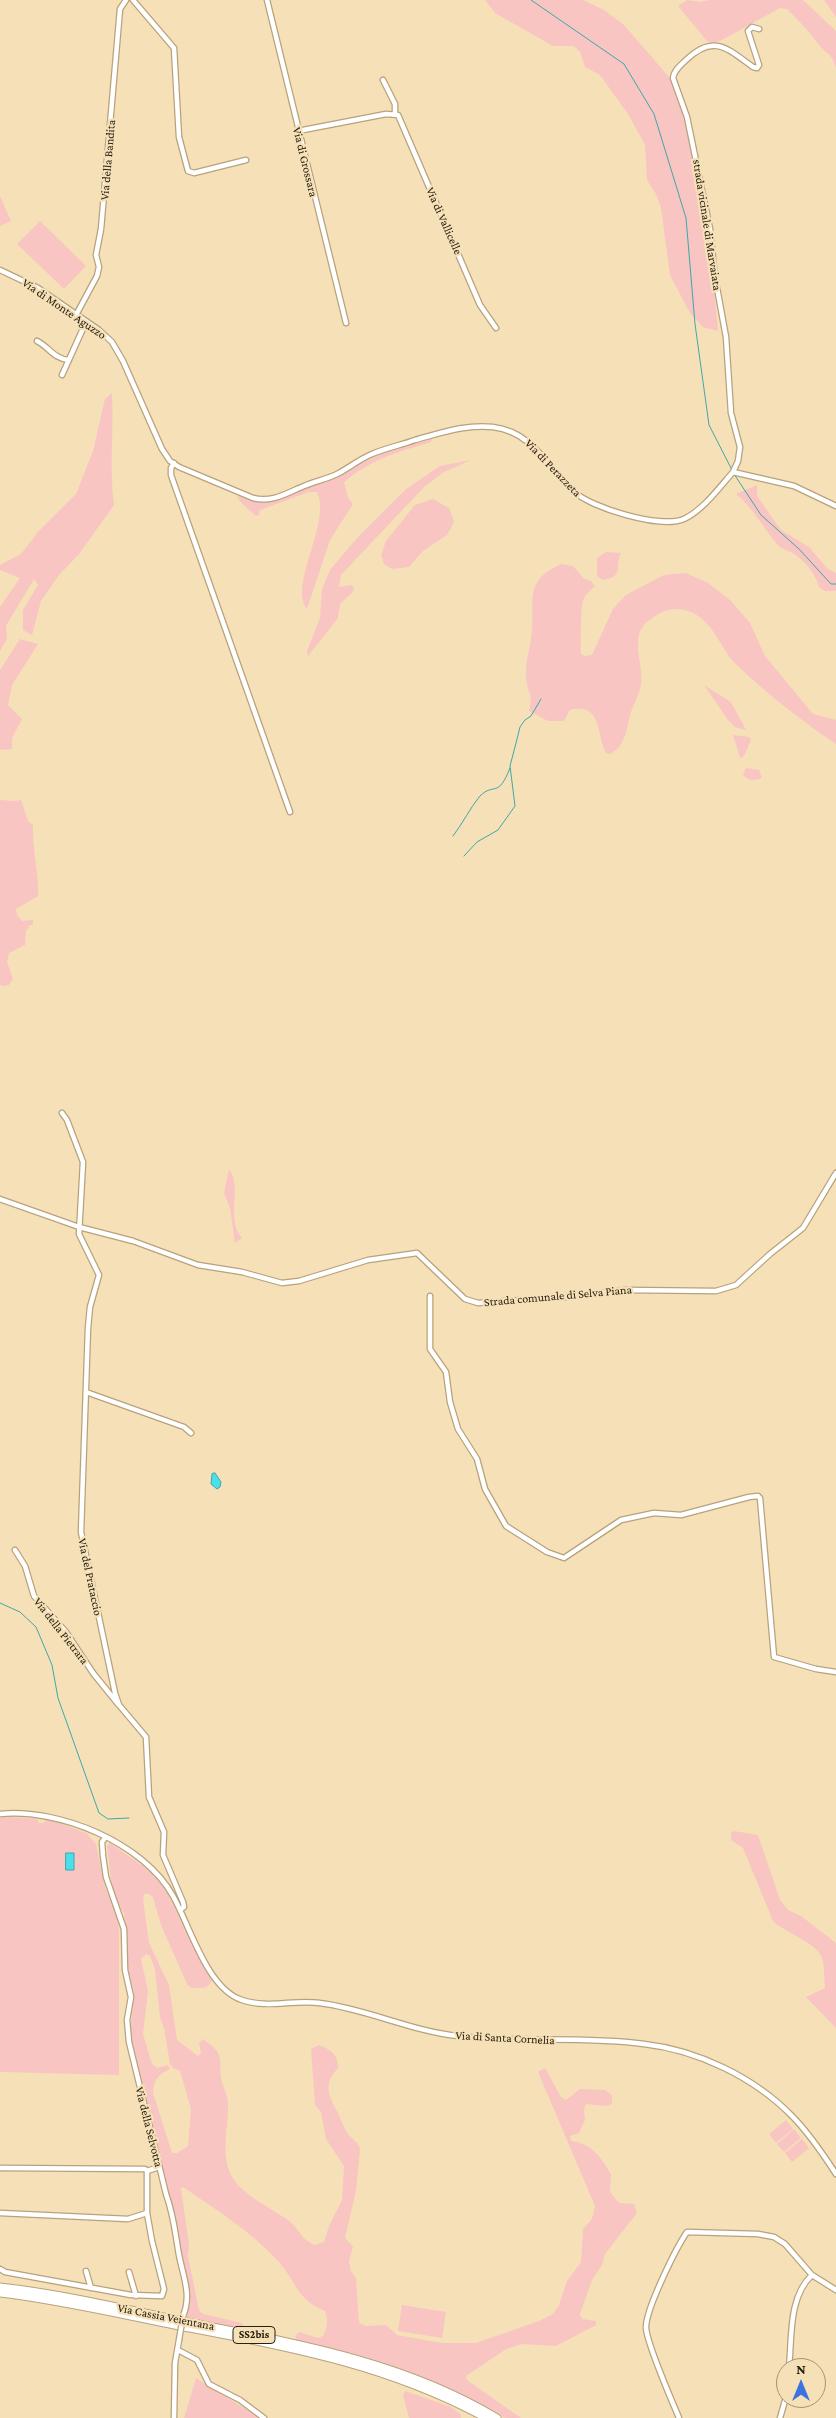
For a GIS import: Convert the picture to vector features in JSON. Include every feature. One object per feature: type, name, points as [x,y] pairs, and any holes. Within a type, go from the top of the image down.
[{"type":"highway","name":"Via Cassia Veientana","points":[[0,2287],[72,2298],[337,2353],[394,2370],[466,2401],[497,2418]]},
{"type":"highway","name":"Via Cassia Veientana","points":[[0,2293],[71,2303],[336,2358],[392,2375],[456,2402],[486,2418]]},
{"type":"street","name":"Via della Bandita","points":[[76,315],[95,281],[99,269],[96,255],[102,219],[120,9],[126,0]]},
{"type":"street","points":[[133,0],[174,47],[179,137],[188,171],[195,172],[246,160]]},
{"type":"street","name":"Via di Grossara","points":[[266,0],[346,323]]},
{"type":"street","name":"strada vicinale di Marvaiata","points":[[733,472],[738,461],[740,447],[731,413],[726,337],[715,277],[711,232],[687,117],[673,78],[675,72],[690,56],[710,45],[728,48],[752,68],[758,68],[759,65],[748,33],[751,27],[760,29]]},
{"type":"street","name":"Via di Vallicelle","points":[[383,80],[395,104],[395,114],[400,118],[481,307],[496,328]]},
{"type":"street","points":[[298,131],[386,114],[395,114]]},
{"type":"street","name":"Via di Monte Aguzzo","points":[[0,270],[33,285],[104,334],[115,347],[162,449],[174,464]]},
{"type":"street","points":[[62,375],[86,322]]},
{"type":"street","points":[[37,341],[47,346],[58,358],[69,360]]},
{"type":"street","name":"Via di Perazzeta","points":[[174,464],[248,496],[264,500],[283,496],[333,475],[388,448],[458,428],[496,428],[514,433],[529,442],[573,491],[588,502],[621,514],[668,522],[681,520],[690,515],[733,472]]},
{"type":"street","points":[[174,464],[171,468],[171,475],[290,812]]},
{"type":"street","points":[[733,472],[794,486],[836,506]]},
{"type":"street","points":[[0,1198],[79,1227],[84,1164],[67,1120],[62,1113]]},
{"type":"street","name":"Strada comunale di Selva Piana","points":[[79,1227],[133,1241],[198,1265],[238,1271],[282,1283],[299,1281],[374,1259],[416,1253],[464,1297],[475,1303],[581,1296],[632,1289],[716,1291],[736,1285],[770,1254],[803,1228],[836,1174]]},
{"type":"street","name":"Via del Prataccio","points":[[79,1227],[83,1245],[99,1275],[90,1311],[81,1532],[119,1705],[146,1738],[149,1797],[163,1827],[163,1855],[184,1902],[184,1907],[180,1910]]},
{"type":"street","points":[[430,1296],[430,1349],[446,1372],[450,1402],[460,1432],[477,1459],[483,1486],[506,1526],[546,1552],[564,1558],[621,1520],[654,1513],[681,1515],[757,1496],[760,1498],[774,1656],[776,1659],[836,1672]]},
{"type":"street","points":[[86,1392],[184,1427],[190,1433]]},
{"type":"street","name":"Via della Pietrara","points":[[15,1550],[26,1570],[34,1596],[66,1632],[98,1680],[119,1705]]},
{"type":"street","points":[[0,1814],[41,1814],[75,1824],[105,1838]]},
{"type":"street","name":"Via di Santa Cornelia","points":[[105,1838],[131,1852],[150,1866],[167,1886],[215,1978],[225,1990],[238,1999],[268,2004],[319,2002],[458,2036],[635,2043],[677,2051],[721,2067],[773,2100],[797,2121],[836,2174]]},
{"type":"street","name":"Via della Selvotta","points":[[105,1838],[102,1842],[106,1877],[124,1929],[124,1970],[131,1997],[127,2020],[129,2042],[159,2167],[174,2217],[179,2256],[187,2291],[175,2363],[174,2418]]},
{"type":"street","points":[[0,2168],[145,2169],[148,2171],[159,2167]]},
{"type":"street","points":[[0,2269],[4,2272],[90,2288],[136,2296],[159,2297],[164,2292],[148,2214],[148,2171]]},
{"type":"street","points":[[0,2213],[128,2219],[148,2214]]},
{"type":"street","points":[[679,2418],[649,2340],[646,2324],[665,2273],[687,2232],[758,2234],[774,2237],[785,2244],[812,2276],[836,2290]]},
{"type":"street","points":[[86,2271],[90,2288]]},
{"type":"street","points":[[129,2272],[136,2296]]},
{"type":"street","points":[[790,2358],[797,2300],[804,2284],[812,2276]]},
{"type":"street","points":[[178,2350],[197,2360],[209,2384],[240,2400],[264,2418]]},
{"type":"shaded area","points":[[485,0],[583,0],[604,10],[624,25],[669,77],[689,122],[710,243],[718,331],[703,327],[690,313],[670,275],[661,208],[656,194],[647,180],[645,145],[628,114],[600,75],[585,67],[580,52],[574,46],[553,46],[495,13]]},
{"type":"shaded area","points":[[687,0],[700,2],[709,0],[803,0],[836,31],[836,68],[831,57],[787,9],[780,8],[722,40],[713,43],[707,41],[678,6]]},
{"type":"shaded area","points":[[824,0],[836,0],[836,17]]},
{"type":"shaded area","points":[[0,196],[11,221],[0,226]]},
{"type":"shaded area","points":[[40,221],[86,266],[64,289],[17,244]]},
{"type":"shaded area","points":[[112,393],[114,505],[79,554],[59,575],[41,601],[32,635],[23,630],[23,610],[38,585],[34,579],[6,626],[7,639],[0,651],[0,607],[20,578],[0,570],[0,565],[21,554],[38,532],[76,494],[93,451],[105,399]]},
{"type":"shaded area","points":[[432,439],[431,442],[375,462],[344,482],[348,498],[353,504],[330,540],[307,609],[303,598],[303,585],[319,520],[320,505],[317,492],[309,492],[260,510],[259,515],[256,516],[237,496],[265,501],[334,477],[383,453]]},
{"type":"shaded area","points":[[471,460],[444,472],[425,486],[341,575],[339,587],[351,585],[354,587],[353,592],[340,604],[338,618],[308,656],[307,651],[320,618],[322,589],[330,570],[357,538],[405,490],[440,466]]},
{"type":"shaded area","points":[[757,485],[757,496],[781,530],[809,547],[828,569],[836,573],[836,591],[825,591],[819,587],[813,573],[806,564],[792,553],[780,547],[748,505],[736,494]]},
{"type":"shaded area","points":[[433,499],[449,508],[454,522],[447,535],[423,551],[409,567],[392,569],[384,564],[381,555],[386,541],[415,505]]},
{"type":"shaded area","points":[[606,552],[621,553],[617,574],[603,580],[597,576],[597,558]]},
{"type":"shaded area","points":[[562,564],[573,566],[584,579],[591,581],[595,586],[586,595],[583,602],[581,654],[585,656],[592,655],[613,609],[626,595],[664,575],[686,573],[708,583],[730,600],[750,623],[765,656],[813,714],[836,720],[836,744],[798,717],[749,677],[732,660],[708,625],[695,614],[682,609],[658,614],[642,628],[638,643],[640,687],[623,741],[610,754],[606,753],[596,721],[588,711],[580,709],[570,710],[564,721],[548,721],[529,711],[531,697],[526,672],[531,639],[532,604],[535,586],[540,578]]},
{"type":"shaded area","points":[[20,639],[38,644],[12,685],[8,705],[22,719],[12,738],[12,749],[0,750],[0,670]]},
{"type":"shaded area","points":[[704,685],[731,702],[746,730],[735,727],[728,720]]},
{"type":"shaded area","points":[[733,735],[749,737],[751,740],[744,756],[740,758]]},
{"type":"shaded area","points":[[746,768],[759,770],[762,778],[754,780],[747,778],[743,775]]},
{"type":"shaded area","points":[[0,800],[21,800],[28,821],[33,825],[38,887],[38,896],[16,909],[17,915],[22,921],[33,920],[33,925],[30,925],[26,931],[25,945],[9,953],[7,962],[13,979],[9,985],[3,986],[0,985]]},
{"type":"shaded area","points":[[229,1169],[235,1185],[235,1222],[242,1238],[235,1243],[230,1208],[224,1193]]},
{"type":"shaded area","points":[[0,1818],[37,1819],[39,1823],[44,1823],[46,1818],[86,1833],[96,1844],[105,1888],[117,1915],[119,1931],[119,2075],[0,2072]]},
{"type":"shaded area","points":[[734,1831],[758,1835],[780,1900],[788,1910],[801,1916],[836,1943],[836,2028],[806,1997],[825,1988],[824,1967],[821,1956],[807,1942],[773,1921],[743,1848],[731,1840],[731,1833]]},
{"type":"shaded area","points":[[110,1843],[150,1871],[165,1889],[212,1980],[203,1988],[191,1988],[187,1984],[161,1925],[153,1897],[149,1894],[144,1894],[143,1899],[149,1943],[169,1985],[177,2040],[198,2056],[201,2053],[199,2043],[203,2039],[219,2055],[222,2080],[228,2100],[225,2146],[228,2166],[232,2176],[243,2190],[288,2220],[306,2239],[315,2245],[324,2242],[329,2226],[342,2200],[344,2166],[326,2139],[321,2112],[315,2105],[311,2049],[319,2045],[330,2051],[337,2059],[338,2068],[333,2074],[329,2085],[330,2095],[347,2132],[360,2149],[356,2191],[345,2238],[353,2247],[349,2261],[351,2271],[356,2278],[359,2323],[366,2326],[386,2325],[397,2335],[442,2343],[476,2343],[539,2321],[553,2314],[559,2305],[567,2281],[581,2262],[583,2229],[592,2219],[595,2206],[538,2072],[545,2068],[561,2097],[566,2100],[580,2089],[605,2090],[612,2095],[612,2104],[606,2106],[586,2104],[584,2109],[585,2120],[579,2133],[570,2136],[571,2141],[585,2145],[595,2152],[611,2174],[610,2192],[619,2203],[634,2204],[637,2213],[605,2254],[602,2265],[592,2280],[580,2314],[582,2319],[596,2321],[596,2325],[556,2346],[522,2344],[506,2349],[466,2376],[467,2380],[521,2418],[505,2418],[452,2390],[396,2368],[358,2355],[297,2341],[295,2336],[299,2332],[318,2338],[323,2336],[327,2323],[325,2311],[315,2306],[302,2295],[268,2250],[233,2221],[183,2187],[181,2188],[189,2245],[188,2256],[199,2310],[203,2314],[242,2323],[245,2330],[187,2320],[189,2290],[181,2258],[177,2225],[130,2033],[134,1992],[128,1971],[124,1913],[117,1902],[111,1879],[107,1846]],"holes":[[[146,1954],[150,1956],[155,1969],[160,2018],[164,2028],[170,2064],[173,2068],[180,2071],[191,2109],[188,2146],[177,2153],[172,2153],[153,2093],[157,2078],[170,2069],[168,2065],[157,2068],[152,2064],[143,2034],[148,1991],[141,1959]]]},
{"type":"shaded area","points":[[786,2120],[793,2129],[776,2143],[769,2134]]},
{"type":"shaded area","points":[[794,2129],[801,2138],[784,2152],[777,2144]]},
{"type":"shaded area","points":[[802,2139],[809,2148],[792,2162],[785,2153]]},
{"type":"shaded area","points":[[402,2305],[446,2312],[442,2338],[398,2331]]},
{"type":"shaded area","points":[[196,2378],[260,2418],[184,2418]]},
{"type":"shaded area","points":[[405,2391],[451,2407],[460,2414],[461,2418],[409,2418],[403,2395]]},
{"type":"water","points":[[215,1473],[221,1482],[220,1487],[217,1489],[211,1484],[212,1474]]},
{"type":"water","points":[[66,1853],[74,1853],[74,1870],[66,1870]]},
{"type":"waterway","points":[[531,0],[624,64],[654,114],[686,218],[695,324],[709,425],[732,470]]},
{"type":"waterway","points":[[734,474],[761,515],[799,549],[831,584],[836,584]]},
{"type":"waterway","points":[[464,856],[477,842],[498,830],[515,806],[510,766],[520,727],[531,716],[541,699]]},
{"type":"waterway","points":[[453,836],[480,796],[489,790],[499,787],[506,778],[510,768]]},
{"type":"waterway","points":[[0,1603],[20,1612],[36,1627],[52,1665],[58,1698],[99,1813],[108,1819],[129,1818]]}]
